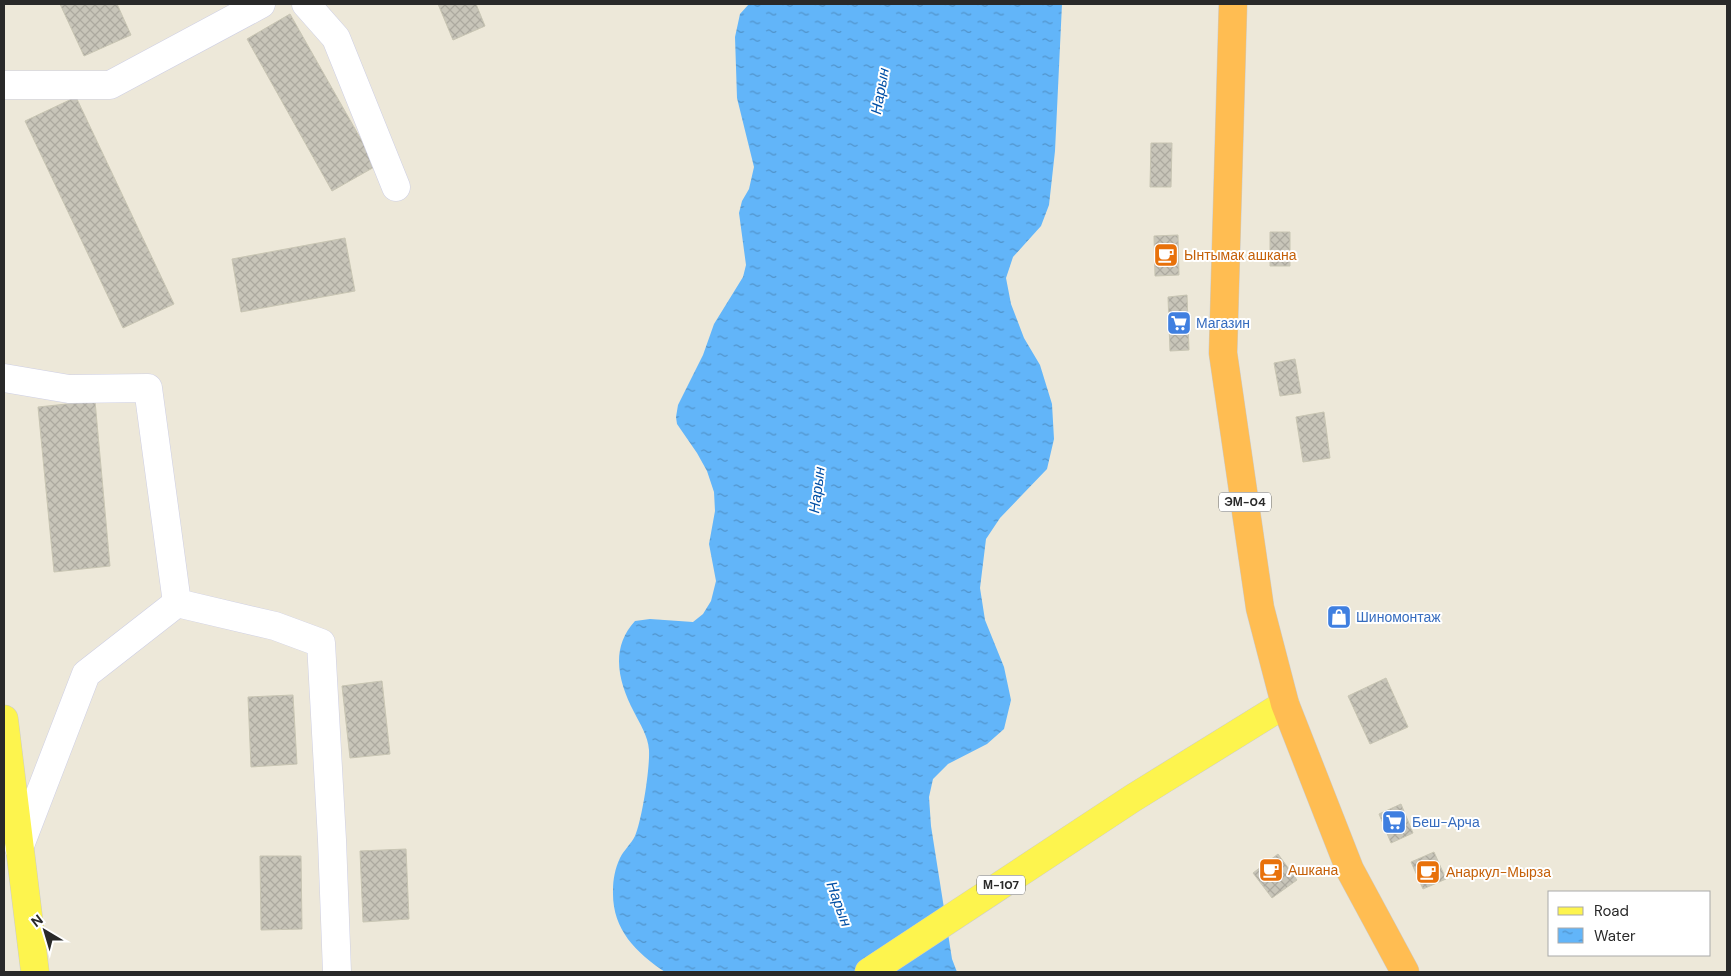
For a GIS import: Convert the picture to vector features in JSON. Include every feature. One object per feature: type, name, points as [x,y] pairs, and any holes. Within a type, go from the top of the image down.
[{"type":"highway","name":"ЭМ-04","points":[[1233,4],[1223,353],[1260,608],[1285,704],[1350,870],[1405,972]]},
{"type":"main road","name":"М-107","points":[[869,972],[1132,798],[1285,704]]},
{"type":"main road","points":[[4,720],[35,972]]},
{"type":"street","points":[[4,85],[110,85],[261,4]]},
{"type":"street","points":[[306,4],[336,38],[396,187]]},
{"type":"street","points":[[4,378],[69,389],[148,388],[177,603]]},
{"type":"street","points":[[177,603],[275,626],[321,642],[337,972]]},
{"type":"street","points":[[19,848],[86,674],[177,603]]},
{"type":"water","name":"Нарын","points":[[749,4],[1062,4],[1055,151],[1049,205],[1041,226],[1013,257],[1006,278],[1011,304],[1024,338],[1040,365],[1052,404],[1054,439],[1047,469],[1000,518],[986,539],[980,588],[985,620],[1004,667],[1011,700],[1004,729],[987,744],[948,764],[933,779],[929,797],[931,826],[952,959],[957,972],[665,972],[635,948],[627,938],[616,917],[614,878],[620,858],[635,836],[638,828],[645,794],[649,758],[645,735],[628,700],[621,677],[619,653],[622,642],[627,631],[635,621],[650,619],[693,622],[703,614],[711,601],[716,581],[709,544],[715,511],[714,492],[707,471],[677,424],[676,417],[678,405],[703,355],[714,324],[743,277],[746,265],[739,213],[742,201],[749,189],[754,167],[737,98],[735,37],[740,14]]},
{"type":"building","points":[[60,4],[117,4],[131,35],[84,56]]},
{"type":"building","points":[[438,4],[476,4],[485,26],[453,40]]},
{"type":"building","points":[[290,14],[376,166],[332,191],[247,39]]},
{"type":"building","points":[[76,97],[174,304],[123,328],[25,121]]},
{"type":"building","points":[[1151,143],[1172,143],[1171,187],[1150,187]]},
{"type":"building","points":[[1270,232],[1290,232],[1290,266],[1270,266]]},
{"type":"building","points":[[1178,235],[1179,275],[1155,276],[1154,236]]},
{"type":"building","points":[[345,238],[355,291],[241,312],[232,259]]},
{"type":"building","points":[[1187,295],[1189,350],[1170,351],[1168,297]]},
{"type":"building","points":[[1295,359],[1301,393],[1280,396],[1274,363]]},
{"type":"building","points":[[95,401],[110,566],[54,572],[38,407]]},
{"type":"building","points":[[1324,412],[1330,458],[1303,462],[1296,417]]},
{"type":"building","points":[[1386,678],[1408,727],[1370,744],[1348,696]]},
{"type":"building","points":[[382,681],[390,754],[350,758],[342,686]]},
{"type":"building","points":[[293,695],[297,764],[251,767],[248,697]]},
{"type":"building","points":[[1401,804],[1413,833],[1391,843],[1379,814]]},
{"type":"building","points":[[406,849],[409,919],[363,922],[360,851]]},
{"type":"building","points":[[1434,852],[1446,879],[1423,889],[1411,862]]},
{"type":"building","points":[[1278,854],[1297,880],[1272,898],[1253,873]]},
{"type":"building","points":[[260,856],[301,856],[302,929],[261,930]]},
{"type":"place","name":"Ынтымак ашкана","points":[[1166,255]]},
{"type":"place","name":"Магазин","points":[[1179,323]]},
{"type":"place","name":"Шиномонтаж","points":[[1339,617]]},
{"type":"place","name":"Беш-Арча","points":[[1394,822]]},
{"type":"place","name":"Ашкана","points":[[1271,870]]},
{"type":"place","name":"Анаркул-Мырза","points":[[1428,872]]}]
